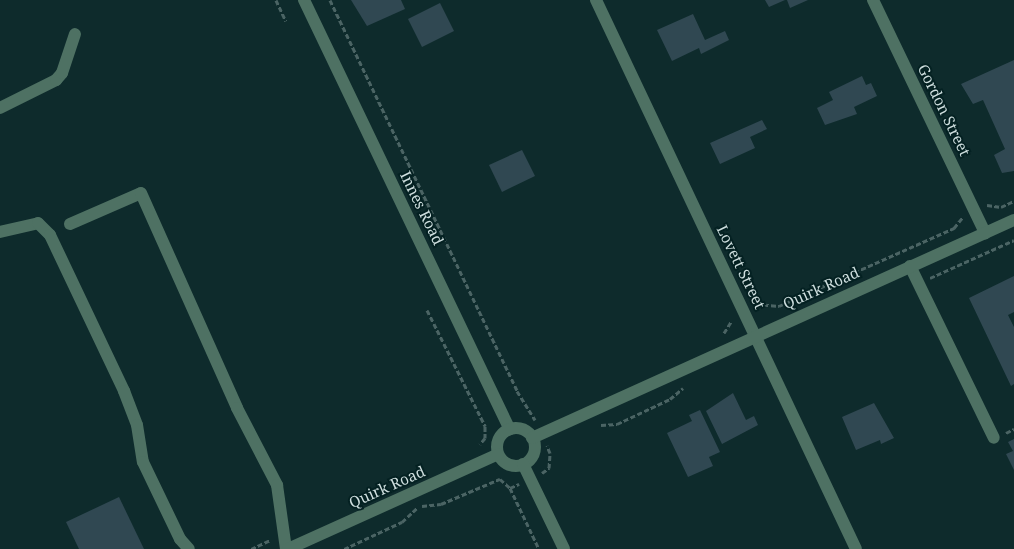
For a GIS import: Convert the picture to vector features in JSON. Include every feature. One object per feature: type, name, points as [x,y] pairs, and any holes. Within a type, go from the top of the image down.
[{"type":"street","name":"Innes Road","points":[[304,0],[510,429]]},
{"type":"street","name":"Lovett Street","points":[[596,0],[856,549]]},
{"type":"street","name":"Gordon Street","points":[[873,0],[985,233]]},
{"type":"street","points":[[0,108],[56,80],[62,73],[75,34]]},
{"type":"street","points":[[70,224],[141,193],[238,408],[277,485],[287,549]]},
{"type":"street","name":"Quirk Road","points":[[537,436],[756,335],[1014,220]]},
{"type":"street","points":[[0,232],[38,223],[50,235],[124,391],[137,425],[143,462],[180,539],[189,549]]},
{"type":"street","points":[[910,266],[994,438]]},
{"type":"street","points":[[510,429],[523,430],[537,436],[534,451],[523,464],[509,464],[498,454],[500,436],[510,429]]},
{"type":"street","name":"Quirk Road","points":[[287,549],[498,454]]},
{"type":"street","points":[[523,464],[564,549]]},
{"type":"path","points":[[276,0],[286,21]]},
{"type":"path","points":[[330,0],[517,390],[535,419],[537,436],[549,450],[549,468],[510,488]]},
{"type":"path","points":[[721,335],[729,327],[731,316],[759,302],[778,306],[954,228],[962,216],[974,210],[989,204],[1001,207],[1014,201]]},
{"type":"path","points":[[918,283],[1014,240]]},
{"type":"path","points":[[427,310],[485,426],[486,438],[475,447]]},
{"type":"path","points":[[597,424],[617,424],[670,398],[690,382]]},
{"type":"path","points":[[535,419],[542,417]]},
{"type":"path","points":[[549,450],[554,446]]},
{"type":"path","points":[[344,549],[402,522],[421,506],[441,504],[500,479],[510,488],[539,549]]},
{"type":"path","points":[[251,549],[284,534]]},
{"type":"building","points":[[351,0],[401,0],[405,9],[367,26]]},
{"type":"building","points":[[765,0],[785,0],[769,7]]},
{"type":"building","points":[[787,0],[808,0],[790,8]]},
{"type":"building","points":[[440,3],[454,31],[422,47],[408,19]]},
{"type":"building","points":[[693,14],[705,40],[725,31],[729,40],[701,54],[699,48],[672,61],[657,30]]},
{"type":"building","points":[[1014,60],[1014,171],[1002,173],[994,155],[1005,149],[983,100],[973,104],[961,84]]},
{"type":"building","points":[[862,76],[866,85],[871,83],[877,96],[854,107],[857,114],[825,125],[817,108],[833,100],[829,92]]},
{"type":"building","points":[[762,120],[767,129],[750,137],[755,148],[720,164],[710,143]]},
{"type":"building","points":[[522,150],[535,176],[502,192],[489,165]]},
{"type":"building","points":[[1014,276],[1014,312],[1008,315],[1014,327],[1014,384],[1011,386],[969,298]]},
{"type":"building","points":[[733,393],[746,420],[754,416],[758,425],[722,444],[706,411]]},
{"type":"building","points":[[874,403],[894,438],[881,444],[880,440],[856,450],[842,417]]},
{"type":"building","points":[[700,410],[720,452],[709,457],[713,466],[688,477],[667,433],[692,421],[689,415]]},
{"type":"building","points":[[1014,439],[1014,470],[1006,454],[1013,451],[1008,442]]},
{"type":"building","points":[[119,497],[144,549],[79,549],[66,522]]}]
